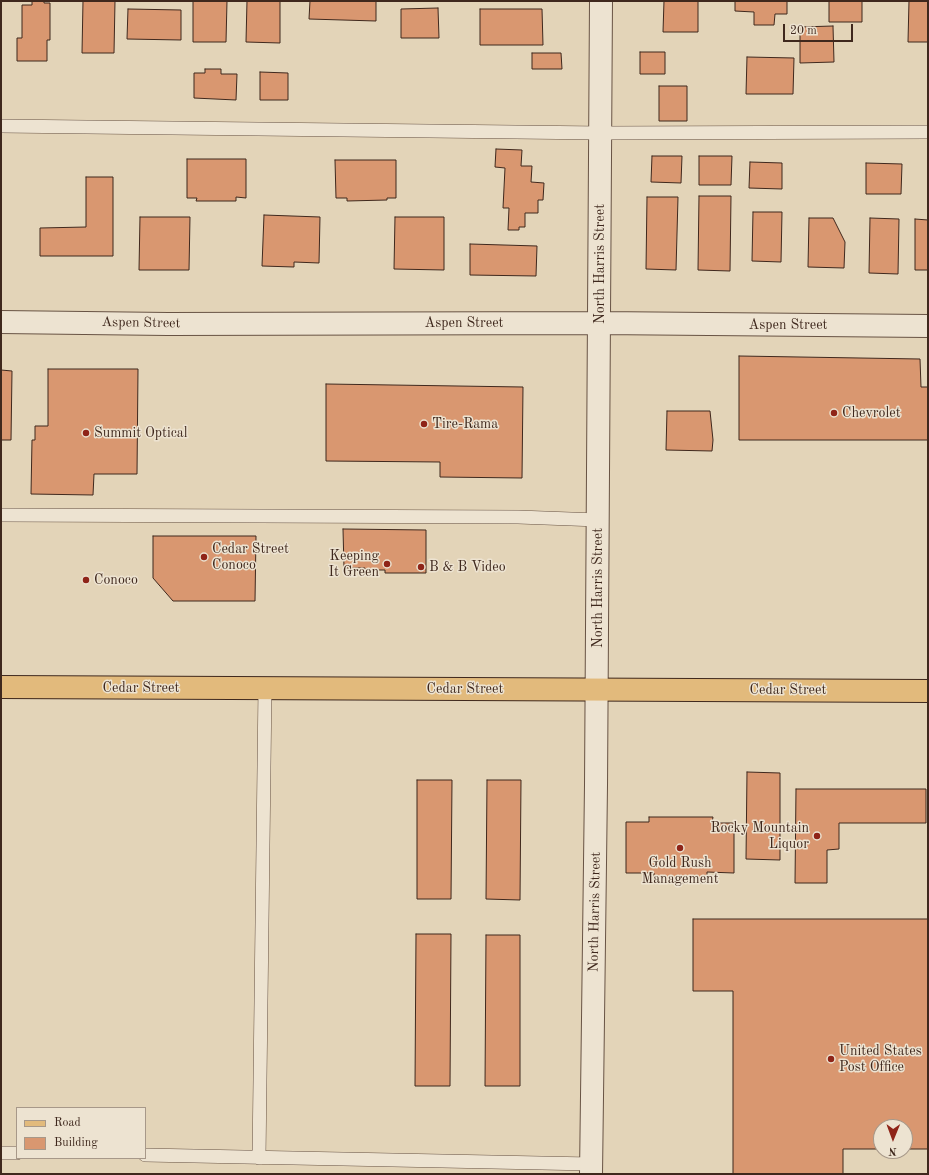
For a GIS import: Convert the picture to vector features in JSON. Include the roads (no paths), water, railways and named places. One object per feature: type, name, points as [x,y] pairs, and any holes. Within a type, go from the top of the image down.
[{"type":"main road","name":"Cedar Street","points":[[1,687],[928,691]]},
{"type":"street","name":"North Harris Street","points":[[591,1169],[597,689],[601,1]]},
{"type":"street","name":"Aspen Street","points":[[1,322],[168,324],[600,323],[928,326]]},
{"type":"lane","points":[[1,126],[600,133],[928,132]]},
{"type":"lane","points":[[1,516],[518,517],[598,520]]},
{"type":"lane","points":[[259,1158],[265,688]]},
{"type":"lane","points":[[1,1153],[16,1153]]},
{"type":"lane","points":[[146,1156],[259,1158],[591,1169]]},
{"type":"place","name":"Chevrolet","points":[[834,413]]},
{"type":"place","name":"Tire-Rama","points":[[424,424]]},
{"type":"place","name":"Summit Optical","points":[[86,433]]},
{"type":"place","name":"Cedar Street Conoco","points":[[204,557]]},
{"type":"place","name":"Keeping It Green","points":[[387,564]]},
{"type":"place","name":"B & B Video","points":[[421,567]]},
{"type":"place","name":"Conoco","points":[[86,580]]},
{"type":"place","name":"Rocky Mountain Liquor","points":[[817,836]]},
{"type":"place","name":"Gold Rush Management","points":[[680,848]]},
{"type":"place","name":"United States Post Office","points":[[831,1059]]}]
